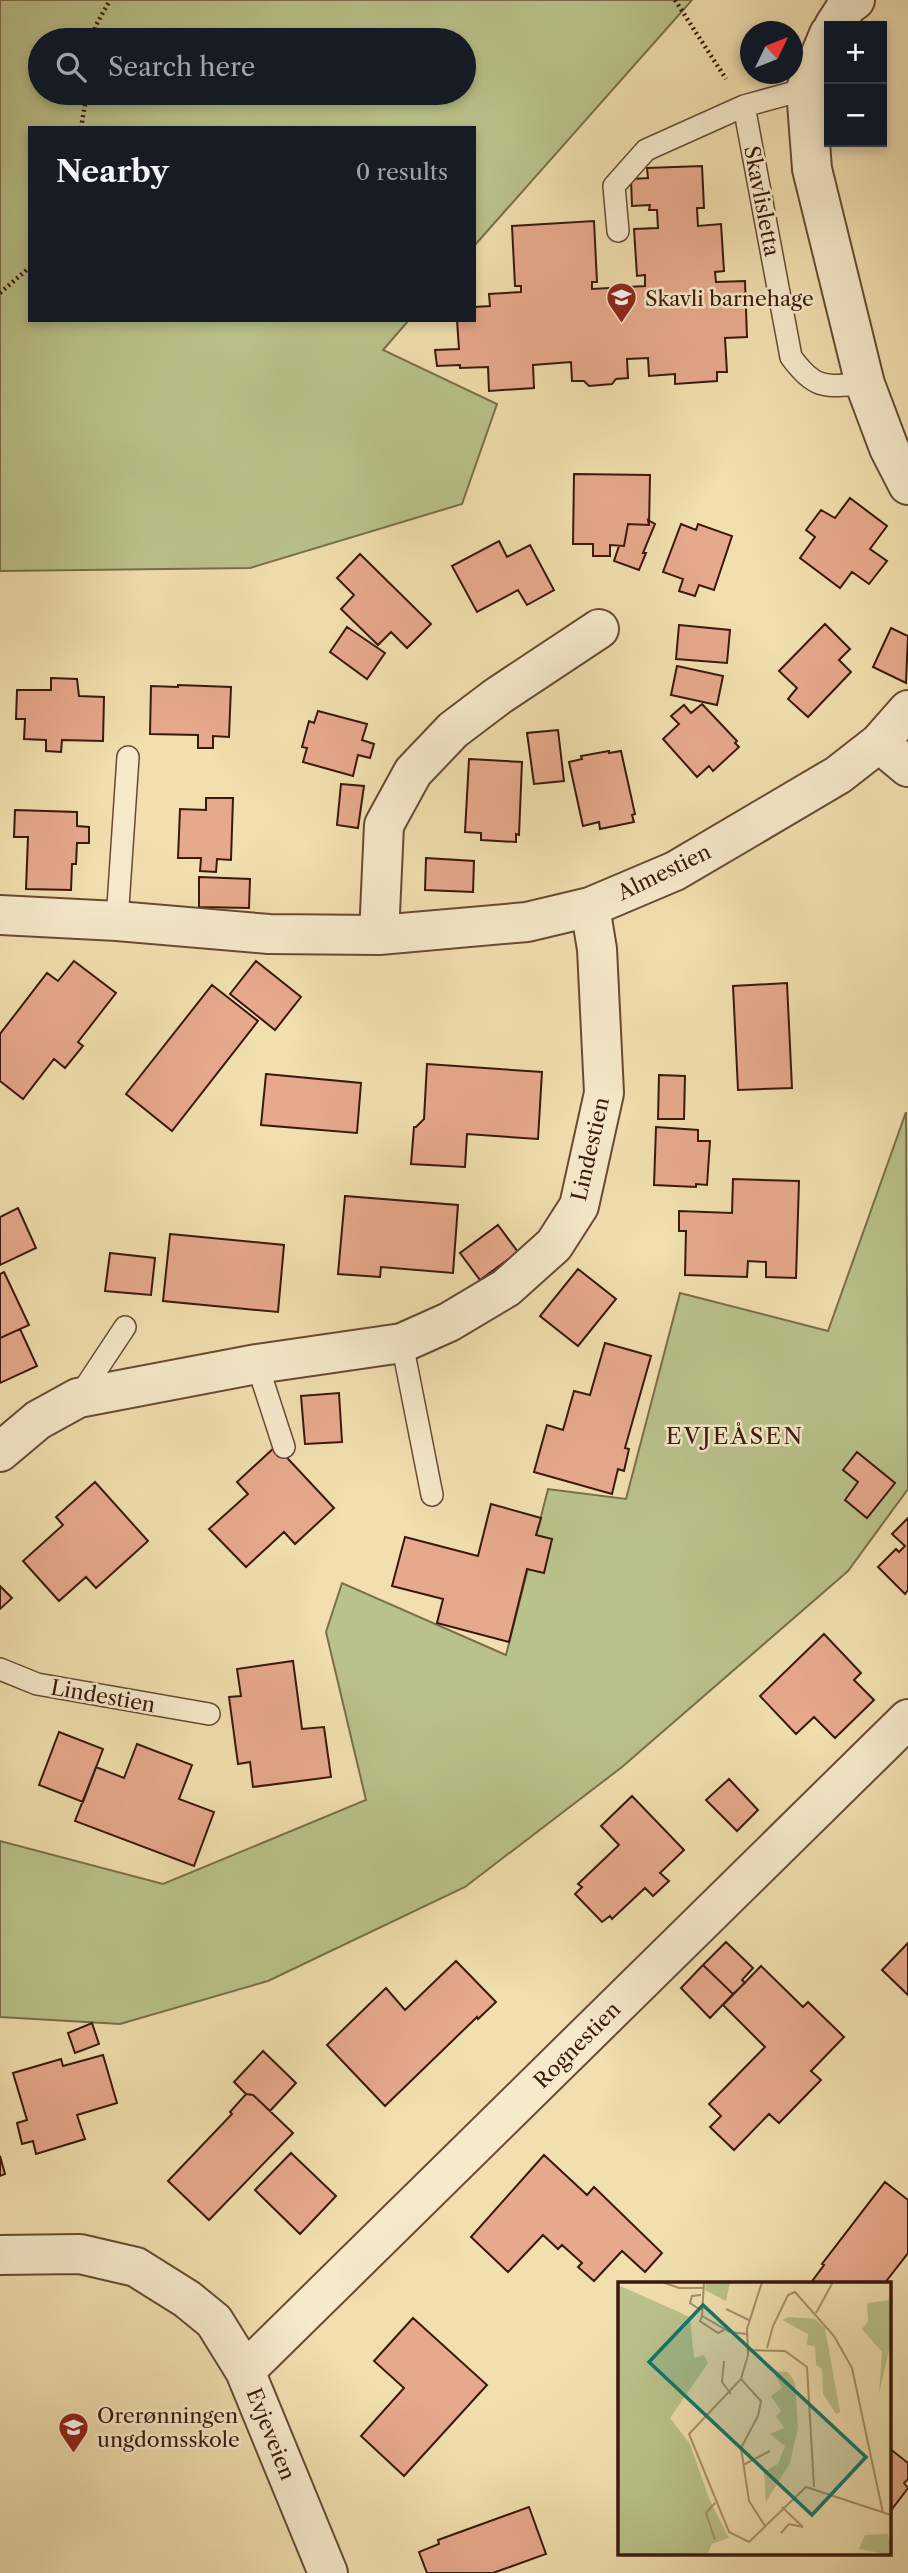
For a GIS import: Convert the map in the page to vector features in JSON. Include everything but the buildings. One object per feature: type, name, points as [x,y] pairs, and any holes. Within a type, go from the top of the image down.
[{"type":"street","points":[[841,13],[806,89],[812,169],[865,384],[889,447],[908,485]]},
{"type":"street","points":[[379,934],[384,825],[413,772],[453,730],[498,696],[600,629]]},
{"type":"street","name":"Almestien","points":[[0,915],[117,921],[269,934],[379,934],[527,922],[590,907],[675,871],[838,775],[879,743],[908,710]]},
{"type":"street","points":[[879,743],[908,767]]},
{"type":"street","name":"Lindestien","points":[[0,1452],[38,1420],[78,1398],[257,1364],[402,1343],[449,1322],[506,1288],[554,1245],[579,1206],[604,1093],[597,949],[590,907]]},
{"type":"street","name":"Rognestien","points":[[245,2371],[908,1719]]},
{"type":"street","name":"Evjeveien","points":[[0,2255],[80,2255],[136,2267],[187,2299],[214,2321],[245,2371],[328,2573]]},
{"type":"lane","points":[[618,231],[614,186],[646,150],[744,106],[806,89]]},
{"type":"lane","name":"Skavlisletta","points":[[744,106],[791,357],[806,378],[827,386],[865,384]]},
{"type":"lane","points":[[117,921],[128,757]]},
{"type":"lane","name":"Lindestien","points":[[78,1398],[125,1327]]},
{"type":"lane","points":[[402,1343],[432,1495]]},
{"type":"lane","points":[[257,1364],[284,1447]]},
{"type":"lane","name":"Lindestien","points":[[0,1669],[37,1685],[209,1714]]},
{"type":"path","points":[[95,28],[110,0]]},
{"type":"path","points":[[675,0],[744,106]]},
{"type":"path","points":[[81,126],[85,105]]},
{"type":"path","points":[[0,293],[28,269]]},
{"type":"green space","points":[[0,0],[692,0],[476,244],[476,126],[28,126],[28,322],[407,322],[383,350],[497,404],[462,504],[250,568],[0,571]]},
{"type":"green space","points":[[906,1112],[908,1489],[848,1571],[622,1767],[465,1887],[268,1981],[120,2024],[0,2017],[0,1841],[163,1884],[366,1800],[326,1632],[342,1583],[506,1655],[548,1489],[626,1499],[680,1293],[828,1331]]},
{"type":"place","name":"Skavli barnehage","points":[[622,325]]},
{"type":"place","name":"Orerønningen ungdomsskole","points":[[74,2454]]},
{"type":"district","name":"EVJEÅSEN","points":[[735,1436]]}]
